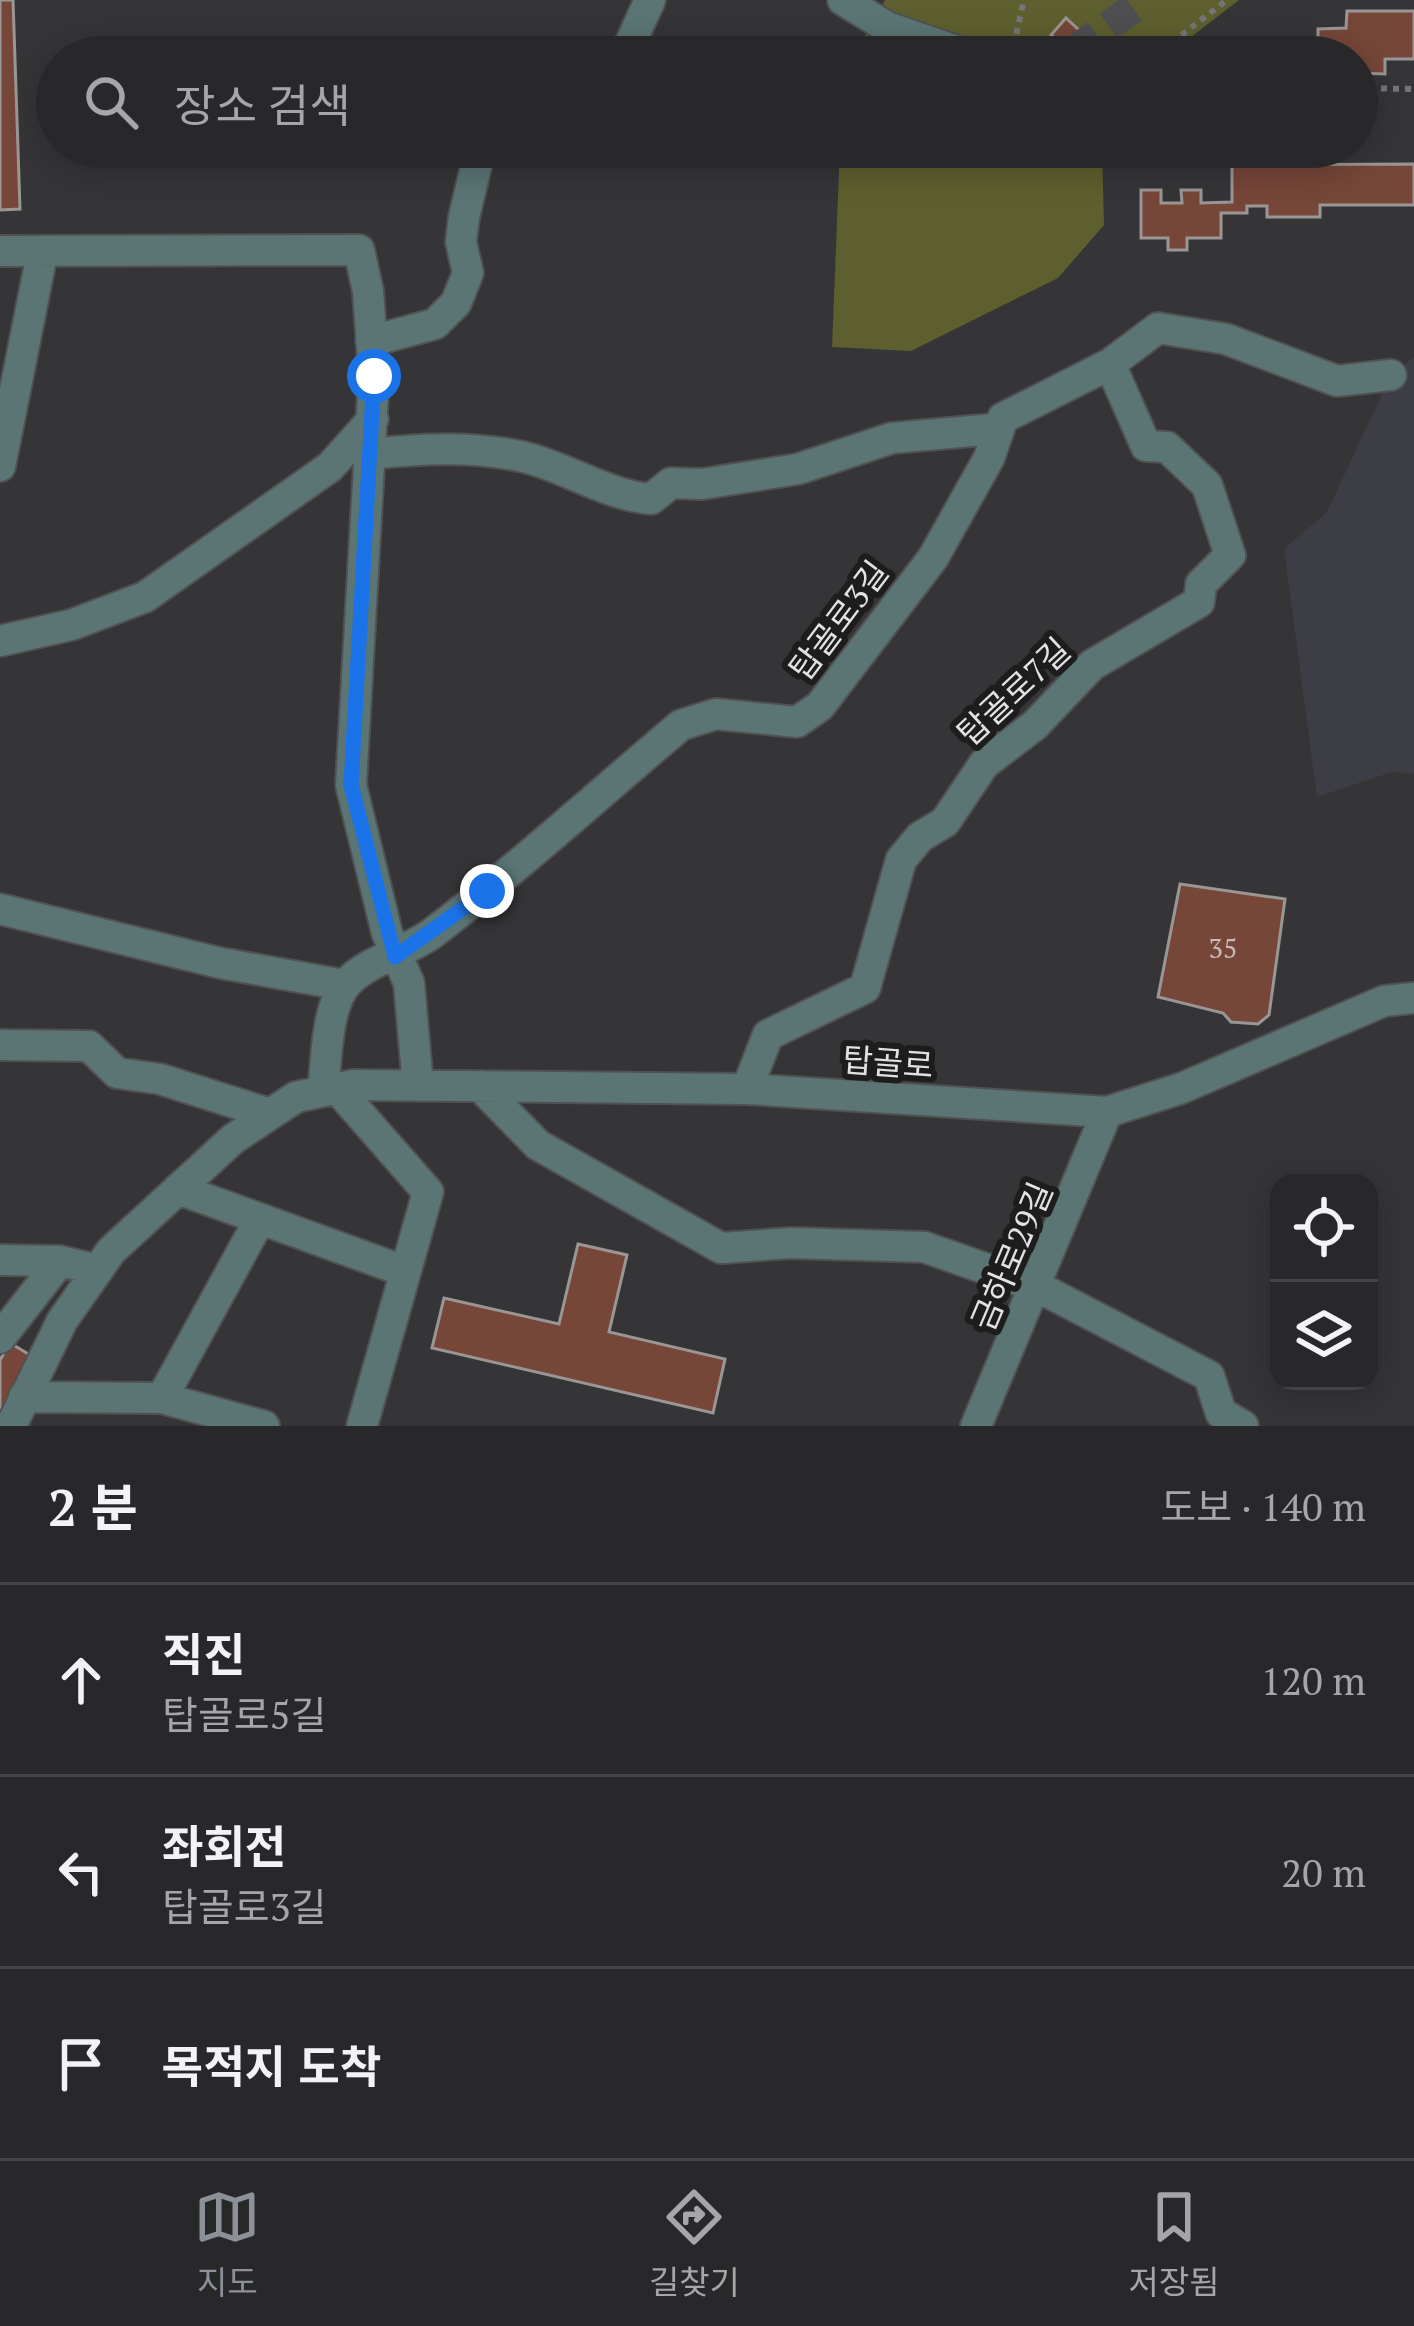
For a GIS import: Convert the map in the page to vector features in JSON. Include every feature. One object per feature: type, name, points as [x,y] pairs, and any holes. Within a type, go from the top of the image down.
[{"type":"street","points":[[634,36],[650,0]]},
{"type":"street","points":[[843,0],[887,27],[913,36]]},
{"type":"street","points":[[371,341],[434,324],[456,303],[468,273],[461,242],[476,168]]},
{"type":"street","points":[[0,251],[358,250],[371,341],[373,419],[351,785],[395,957],[409,983],[418,1086]]},
{"type":"street","points":[[0,466],[42,254]]},
{"type":"street","points":[[372,454],[461,450],[523,457],[628,496],[651,499],[671,484],[702,484],[798,469],[892,438],[995,429],[1003,418],[1110,364],[1158,328],[1226,339],[1337,382],[1391,375]]},
{"type":"street","name":"탑골로7길","points":[[747,1089],[768,1035],[865,988],[901,860],[920,837],[945,822],[984,764],[1035,725],[1092,665],[1199,602],[1201,584],[1230,555],[1207,485],[1167,447],[1146,446],[1110,364]]},
{"type":"street","points":[[0,640],[71,625],[145,597],[331,467],[373,419]]},
{"type":"street","name":"탑골로3길","points":[[344,985],[395,957],[487,891],[681,725],[716,714],[796,722],[820,706],[933,558],[989,458],[995,429]]},
{"type":"street","points":[[0,909],[220,963],[344,985],[332,1022],[330,1088],[428,1192],[362,1426]]},
{"type":"street","name":"탑골로","points":[[16,1418],[62,1321],[98,1270],[233,1138],[296,1097],[330,1088],[418,1086],[747,1089],[1107,1112],[1182,1088],[1384,1000],[1414,998]]},
{"type":"street","points":[[0,1045],[89,1046],[117,1073],[160,1079],[271,1114]]},
{"type":"street","points":[[480,1086],[538,1145],[721,1248],[791,1243],[924,1246],[1038,1287],[1209,1376],[1221,1413],[1244,1426]]},
{"type":"street","name":"금하로29길","points":[[976,1426],[1038,1287],[1107,1112]]},
{"type":"street","points":[[178,1189],[404,1271]]},
{"type":"street","points":[[162,1397],[260,1219]]},
{"type":"street","points":[[0,1260],[60,1261],[98,1270]]},
{"type":"street","points":[[0,1338],[60,1261]]},
{"type":"street","points":[[16,1418],[162,1397],[264,1426]]},
{"type":"path","points":[[1016,36],[1024,0]]},
{"type":"path","points":[[1181,36],[1227,0]]},
{"type":"path","points":[[1378,88],[1414,88]]},
{"type":"shaded area","points":[[885,0],[1239,0],[1192,36],[865,36]]},
{"type":"shaded area","points":[[839,168],[1103,168],[1104,225],[1058,278],[911,351],[832,347]]},
{"type":"shaded area","points":[[1414,357],[1414,774],[1392,772],[1317,797],[1284,549],[1327,512],[1391,375]]},
{"type":"building","points":[[0,0],[13,0],[20,209],[0,210]]},
{"type":"building","points":[[1347,11],[1414,11],[1414,59],[1385,59],[1385,74],[1378,74],[1378,36],[1318,36],[1318,29],[1346,28]]},
{"type":"building","points":[[1066,18],[1079,30],[1074,36],[1051,35]]},
{"type":"building","points":[[1378,164],[1414,164],[1414,205],[1320,205],[1320,217],[1267,217],[1267,206],[1247,206],[1247,213],[1221,213],[1221,238],[1187,238],[1187,250],[1168,250],[1168,238],[1141,238],[1141,190],[1161,190],[1161,203],[1182,203],[1181,190],[1201,190],[1201,203],[1232,202],[1232,168],[1378,168]]},
{"type":"building","points":[[1180,884],[1285,899],[1269,1015],[1258,1024],[1231,1022],[1223,1013],[1158,997]]},
{"type":"building","points":[[578,1244],[627,1255],[609,1332],[725,1359],[713,1413],[432,1348],[444,1298],[559,1324]]},
{"type":"building","points":[[10,1343],[35,1358],[0,1418],[0,1360]]},
{"type":"tunnel","points":[[1094,36],[1144,0]]},
{"type":"route","points":[[374,376],[351,785],[395,957],[487,891]]}]
